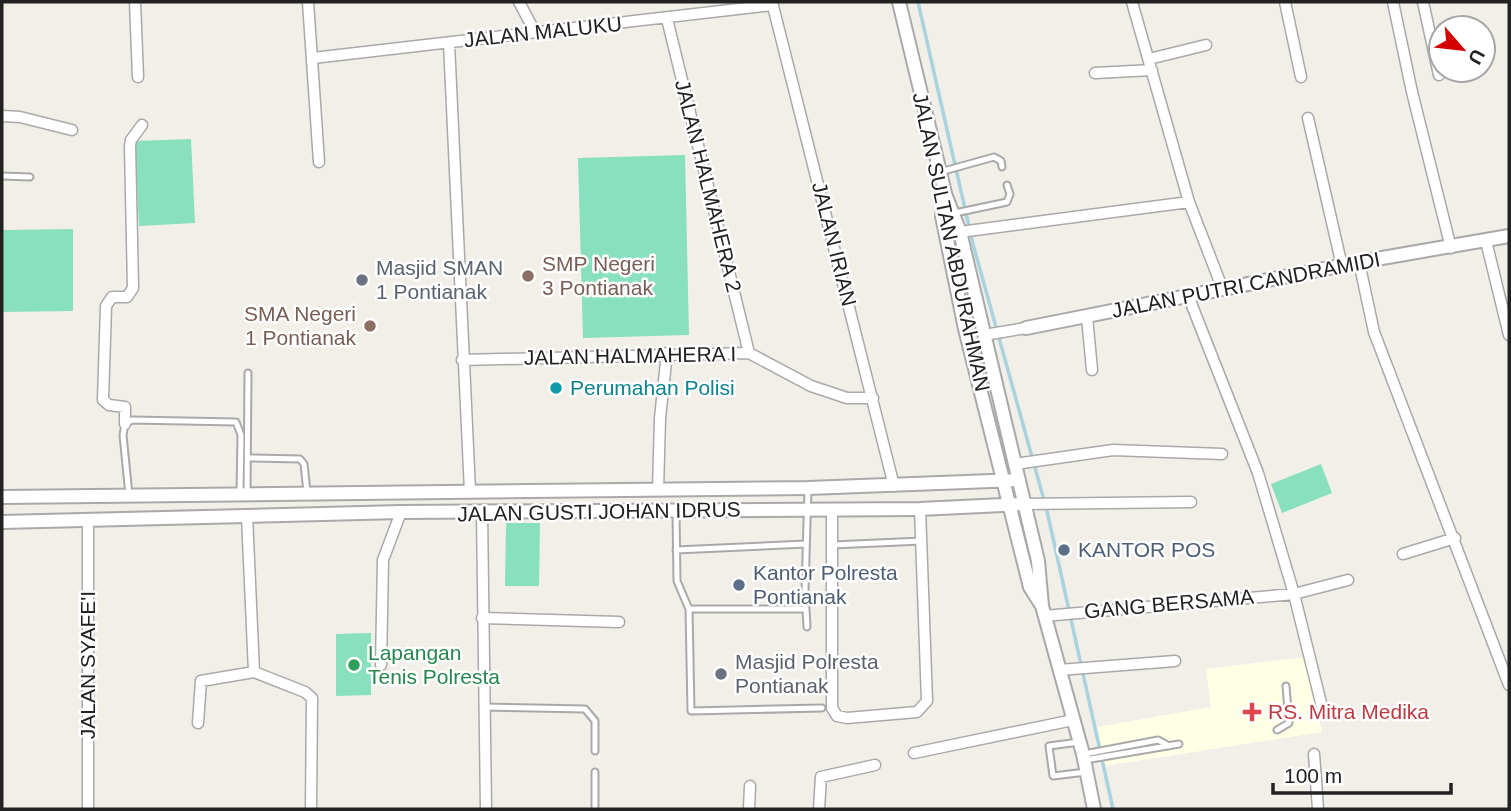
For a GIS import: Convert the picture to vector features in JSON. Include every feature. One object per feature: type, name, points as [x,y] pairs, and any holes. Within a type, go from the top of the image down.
[{"type":"street","points":[[135,2],[138,77]]},
{"type":"street","points":[[308,2],[319,162]]},
{"type":"street","points":[[519,2],[535,32]]},
{"type":"street","name":"JALAN SULTAN ABDURAHMAN","points":[[899,2],[945,193],[942,216],[952,270],[1008,506]]},
{"type":"street","points":[[1132,2],[1189,202],[1223,290]]},
{"type":"street","points":[[1285,2],[1301,77]]},
{"type":"street","points":[[1393,2],[1412,92],[1451,247]]},
{"type":"street","points":[[1423,2],[1427,21]]},
{"type":"street","name":"JALAN MALUKU","points":[[313,58],[667,19],[773,3]]},
{"type":"street","name":"JALAN IRIAN","points":[[773,3],[894,486]]},
{"type":"street","name":"JALAN HALMAHERA 2","points":[[667,19],[749,353]]},
{"type":"street","points":[[449,43],[470,492]]},
{"type":"street","points":[[1149,59],[1206,45]]},
{"type":"street","points":[[1096,73],[1152,70]]},
{"type":"street","points":[[2,116],[20,117],[72,130]]},
{"type":"street","points":[[1308,118],[1342,266]]},
{"type":"street","points":[[125,424],[125,407],[109,405],[103,400],[106,306],[112,297],[127,297],[133,288],[130,146],[131,140],[142,125]]},
{"type":"street","points":[[945,193],[963,211],[961,232],[1019,463],[1018,480],[1040,573],[1043,611],[1094,809]]},
{"type":"street","points":[[961,232],[1189,202]]},
{"type":"street","name":"JALAN PUTRI CANDRAMIDI","points":[[985,335],[1087,317],[1123,307],[1189,298],[1359,262],[1509,236]]},
{"type":"street","points":[[1486,241],[1509,335]]},
{"type":"street","points":[[1359,262],[1374,332],[1509,685]]},
{"type":"street","points":[[1189,298],[1258,473],[1294,594],[1322,707]]},
{"type":"street","points":[[1087,317],[1092,370]]},
{"type":"street","points":[[658,491],[667,353]]},
{"type":"street","name":"JALAN HALMAHERA I","points":[[462,360],[749,353],[811,386],[847,398],[873,398]]},
{"type":"street","points":[[1019,463],[1113,450],[1222,454]]},
{"type":"street","name":"JALAN GUSTI JOHAN IDRUS","points":[[2,497],[307,492],[658,491],[894,486],[1018,480]]},
{"type":"street","points":[[745,489],[746,510]]},
{"type":"street","points":[[189,495],[189,519]]},
{"type":"street","points":[[1023,504],[1191,502]]},
{"type":"street","name":"JALAN GUSTI JOHAN IDRUS","points":[[2,522],[401,512],[920,509],[1023,504]]},
{"type":"street","points":[[1008,506],[1030,587],[1043,611]]},
{"type":"street","points":[[832,509],[832,708],[837,716],[847,718],[917,712],[927,701],[920,509]]},
{"type":"street","points":[[381,665],[383,560],[401,512]]},
{"type":"street","points":[[482,513],[486,809]]},
{"type":"street","points":[[247,516],[254,672]]},
{"type":"street","name":"JALAN SYAFE'I","points":[[88,521],[88,809]]},
{"type":"street","points":[[1403,554],[1455,538]]},
{"type":"street","name":"GANG BERSAMA","points":[[1043,611],[1059,614],[1294,594],[1348,580]]},
{"type":"street","points":[[482,618],[619,622]]},
{"type":"street","points":[[1059,670],[1175,661]]},
{"type":"street","points":[[198,723],[201,681],[254,672],[305,692],[312,698],[311,809]]},
{"type":"street","points":[[914,753],[1073,720]]},
{"type":"street","points":[[1314,754],[1318,809]]},
{"type":"street","points":[[819,809],[821,778],[875,765]]},
{"type":"street","points":[[749,809],[750,786]]},
{"type":"lane","points":[[940,172],[994,157],[1001,161],[1002,167]]},
{"type":"lane","points":[[2,176],[30,177]]},
{"type":"lane","points":[[963,211],[1007,202],[1010,194],[1007,185]]},
{"type":"lane","points":[[244,493],[250,458],[247,373]]},
{"type":"lane","points":[[129,495],[125,424],[132,420],[236,422],[241,435],[244,493]]},
{"type":"lane","points":[[250,458],[300,459],[304,464],[307,492]]},
{"type":"lane","points":[[807,627],[808,488]]},
{"type":"lane","points":[[676,512],[677,581],[689,609],[691,711],[822,708]]},
{"type":"lane","points":[[832,545],[922,541]]},
{"type":"lane","points":[[677,550],[806,544]]},
{"type":"lane","points":[[689,609],[806,609]]},
{"type":"lane","points":[[1277,730],[1289,723],[1286,686]]},
{"type":"lane","points":[[484,707],[585,709],[595,721],[595,751]]},
{"type":"lane","points":[[1082,758],[1049,746],[1052,776],[1082,758],[1158,740],[1169,746],[1179,744]]},
{"type":"lane","points":[[595,772],[595,809]]},
{"type":"shaded area","name":"RS. Mitra Medika","points":[[1306,657],[1322,732],[1105,766],[1097,727],[1211,707],[1206,669]]},
{"type":"green space","points":[[191,139],[195,223],[139,226],[135,141]]},
{"type":"green space","points":[[685,155],[689,335],[583,338],[578,158]]},
{"type":"green space","points":[[73,229],[73,311],[2,312],[2,230]]},
{"type":"green space","points":[[1321,464],[1332,493],[1282,513],[1271,484]]},
{"type":"green space","name":"Lapangan Tenis Polresta","points":[[506,523],[540,523],[539,586],[505,586]]},
{"type":"green space","name":"Lapangan Tenis Polresta","points":[[371,633],[371,695],[336,696],[336,634]]},
{"type":"waterway","points":[[918,2],[973,244],[1047,511],[1113,809]]},
{"type":"place","name":"SMP Negeri 3 Pontianak","points":[[528,276]]},
{"type":"place","name":"Masjid SMAN 1 Pontianak","points":[[362,280]]},
{"type":"place","name":"SMA Negeri 1 Pontianak","points":[[370,326]]},
{"type":"place","name":"Perumahan Polisi","points":[[556,388]]},
{"type":"place","name":"KANTOR POS","points":[[1064,550]]},
{"type":"place","name":"Kantor Polresta Pontianak","points":[[739,585]]},
{"type":"place","name":"Lapangan Tenis Polresta","points":[[354,665]]},
{"type":"place","name":"Masjid Polresta Pontianak","points":[[721,674]]},
{"type":"place","name":"RS. Mitra Medika","points":[[1252,712]]}]
